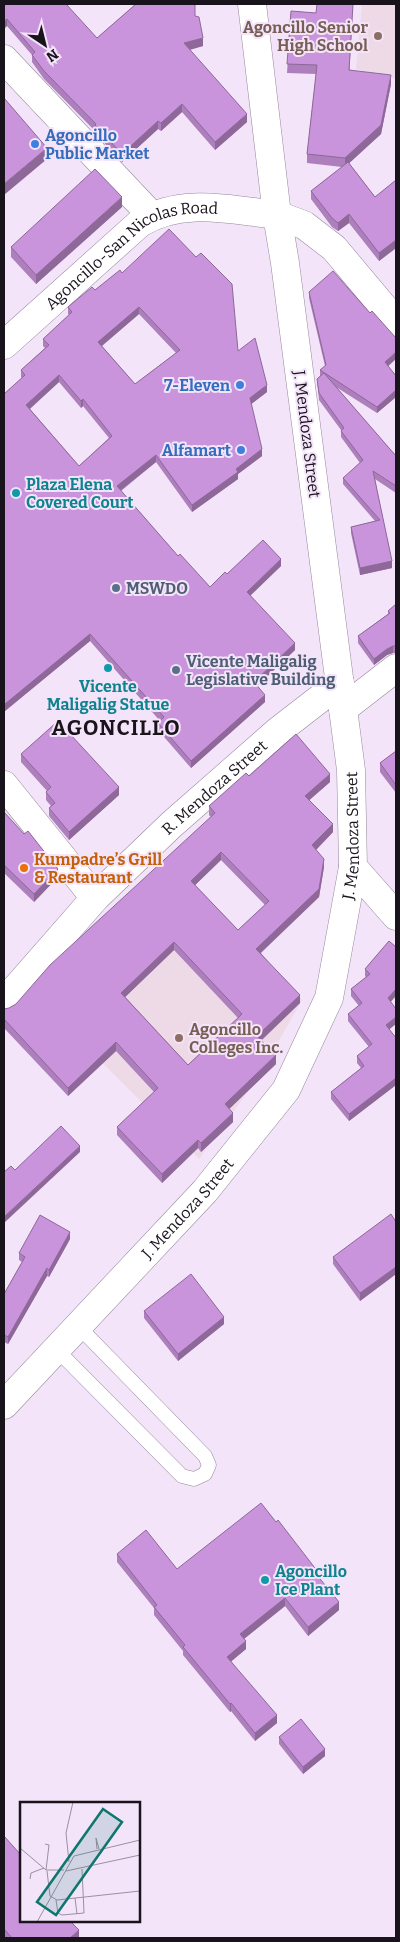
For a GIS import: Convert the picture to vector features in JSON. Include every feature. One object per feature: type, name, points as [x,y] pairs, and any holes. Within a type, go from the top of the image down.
[{"type":"main road","name":"J. Mendoza Street","points":[[4,1405],[205,1191],[286,1090],[329,998],[352,867],[351,770],[285,263],[277,216],[252,4]]},
{"type":"main road","points":[[4,59],[152,216]]},
{"type":"main road","name":"Agoncillo-San Nicolas Road","points":[[4,345],[140,223],[170,209],[193,206],[277,216],[304,225],[334,248],[396,322]]},
{"type":"main road","name":"R. Mendoza Street","points":[[4,1002],[96,898],[171,825],[278,731],[396,668]]},
{"type":"main road","points":[[4,785],[96,898]]},
{"type":"main road","points":[[352,867],[396,916]]},
{"type":"lane","points":[[56,1349],[182,1476],[194,1479],[205,1474],[209,1465],[205,1456],[78,1326]]},
{"type":"shaded area","name":"Agoncillo Senior High School","points":[[362,4],[396,4],[396,79],[356,69]]},
{"type":"shaded area","name":"Agoncillo Colleges Inc.","points":[[166,859],[302,1000],[259,1076],[199,1159],[31,992]]},
{"type":"building","points":[[4,4],[66,4],[97,38],[136,4],[195,4],[195,16],[199,17],[203,38],[184,43],[247,114],[215,142],[182,104],[161,123],[158,121],[122,154],[96,124],[44,71],[32,55],[35,52],[7,19],[4,21]]},
{"type":"building","points":[[317,4],[353,4],[349,70],[391,75],[381,125],[345,158],[307,154],[317,65],[287,64],[291,11],[316,13]]},
{"type":"building","points":[[4,98],[47,148],[4,184]]},
{"type":"building","points":[[348,162],[375,197],[396,180],[396,240],[379,253],[349,214],[338,223],[311,191]]},
{"type":"building","points":[[95,169],[122,197],[36,275],[11,247]]},
{"type":"building","points":[[169,229],[196,257],[201,253],[232,284],[238,351],[255,338],[267,385],[250,398],[262,449],[236,469],[238,472],[192,505],[156,455],[117,486],[178,556],[180,554],[210,587],[225,572],[227,574],[263,540],[281,559],[247,592],[295,643],[254,682],[265,695],[191,761],[158,723],[164,717],[90,634],[5,704],[4,702],[4,394],[25,375],[21,370],[49,345],[43,339],[72,312],[68,307],[92,287],[95,290],[120,270],[122,273]],"holes":[[[139,307],[180,350],[135,384],[98,342]],[[59,375],[81,401],[83,399],[112,436],[79,466],[26,405]]]},
{"type":"building","points":[[333,271],[370,313],[372,311],[396,338],[396,352],[385,362],[396,376],[396,390],[377,407],[320,370],[326,365],[309,292]]},
{"type":"building","points":[[324,373],[396,456],[396,486],[373,471],[392,561],[360,568],[351,527],[380,520],[343,478],[363,460],[341,431],[344,428],[319,393],[317,379]]},
{"type":"building","points":[[396,604],[396,646],[387,649],[374,659],[358,636],[390,613],[388,611]]},
{"type":"building","points":[[58,721],[119,787],[69,832],[49,808],[55,803],[46,792],[51,787],[21,754]]},
{"type":"building","points":[[296,734],[330,774],[305,796],[333,824],[312,845],[324,859],[319,889],[256,949],[300,995],[257,1036],[276,1055],[225,1104],[233,1113],[201,1143],[198,1140],[162,1174],[117,1127],[158,1088],[116,1042],[68,1088],[4,1019],[4,1009],[16,1004],[50,965],[215,813],[209,806],[246,773],[249,776]],"holes":[[[221,852],[269,901],[238,930],[191,881]],[[174,942],[242,1014],[188,1065],[121,993]]]},
{"type":"building","points":[[396,751],[396,785],[380,763]]},
{"type":"building","points":[[4,812],[24,834],[28,831],[58,869],[34,894],[4,865]]},
{"type":"building","points":[[389,941],[396,947],[396,989],[388,998],[396,1009],[396,1017],[386,1025],[396,1038],[396,1078],[349,1114],[331,1092],[364,1066],[357,1056],[372,1044],[348,1014],[362,1003],[351,989],[370,974],[365,969]]},
{"type":"building","points":[[61,1126],[80,1146],[4,1217],[4,1172],[11,1166],[15,1170]]},
{"type":"building","points":[[391,1214],[396,1222],[396,1267],[360,1293],[333,1257]]},
{"type":"building","points":[[40,1215],[70,1232],[49,1270],[47,1268],[8,1337],[4,1335],[4,1294],[25,1257],[19,1253]]},
{"type":"building","points":[[191,1274],[224,1317],[178,1354],[144,1311]]},
{"type":"building","points":[[261,1503],[276,1522],[278,1520],[318,1572],[316,1574],[339,1602],[308,1627],[285,1598],[240,1634],[246,1641],[227,1657],[277,1715],[255,1733],[183,1647],[185,1645],[154,1607],[157,1605],[117,1554],[146,1530],[177,1569]]},
{"type":"building","points":[[301,1719],[325,1749],[303,1767],[279,1737]]},
{"type":"building","points":[[4,1836],[20,1854],[20,1922],[71,1922],[79,1930],[70,1938],[12,1938],[4,1929]]},
{"type":"place","name":"Agoncillo Senior High School","points":[[378,36]]},
{"type":"place","name":"Agoncillo Public Market","points":[[35,144]]},
{"type":"place","name":"7-Eleven","points":[[240,385]]},
{"type":"place","name":"Alfamart","points":[[241,450]]},
{"type":"place","name":"Plaza Elena Covered Court","points":[[16,493]]},
{"type":"place","name":"MSWDO","points":[[116,588]]},
{"type":"place","name":"Vicente Maligalig Statue","points":[[108,668]]},
{"type":"place","name":"Vicente Maligalig Legislative Building","points":[[176,670]]},
{"type":"place","name":"Kumpadre’s Grill & Restaurant","points":[[24,868]]},
{"type":"place","name":"Agoncillo Colleges Inc.","points":[[179,1038]]},
{"type":"place","name":"Agoncillo Ice Plant","points":[[265,1580]]},
{"type":"district","name":"AGONCILLO","points":[[116,728]]}]
